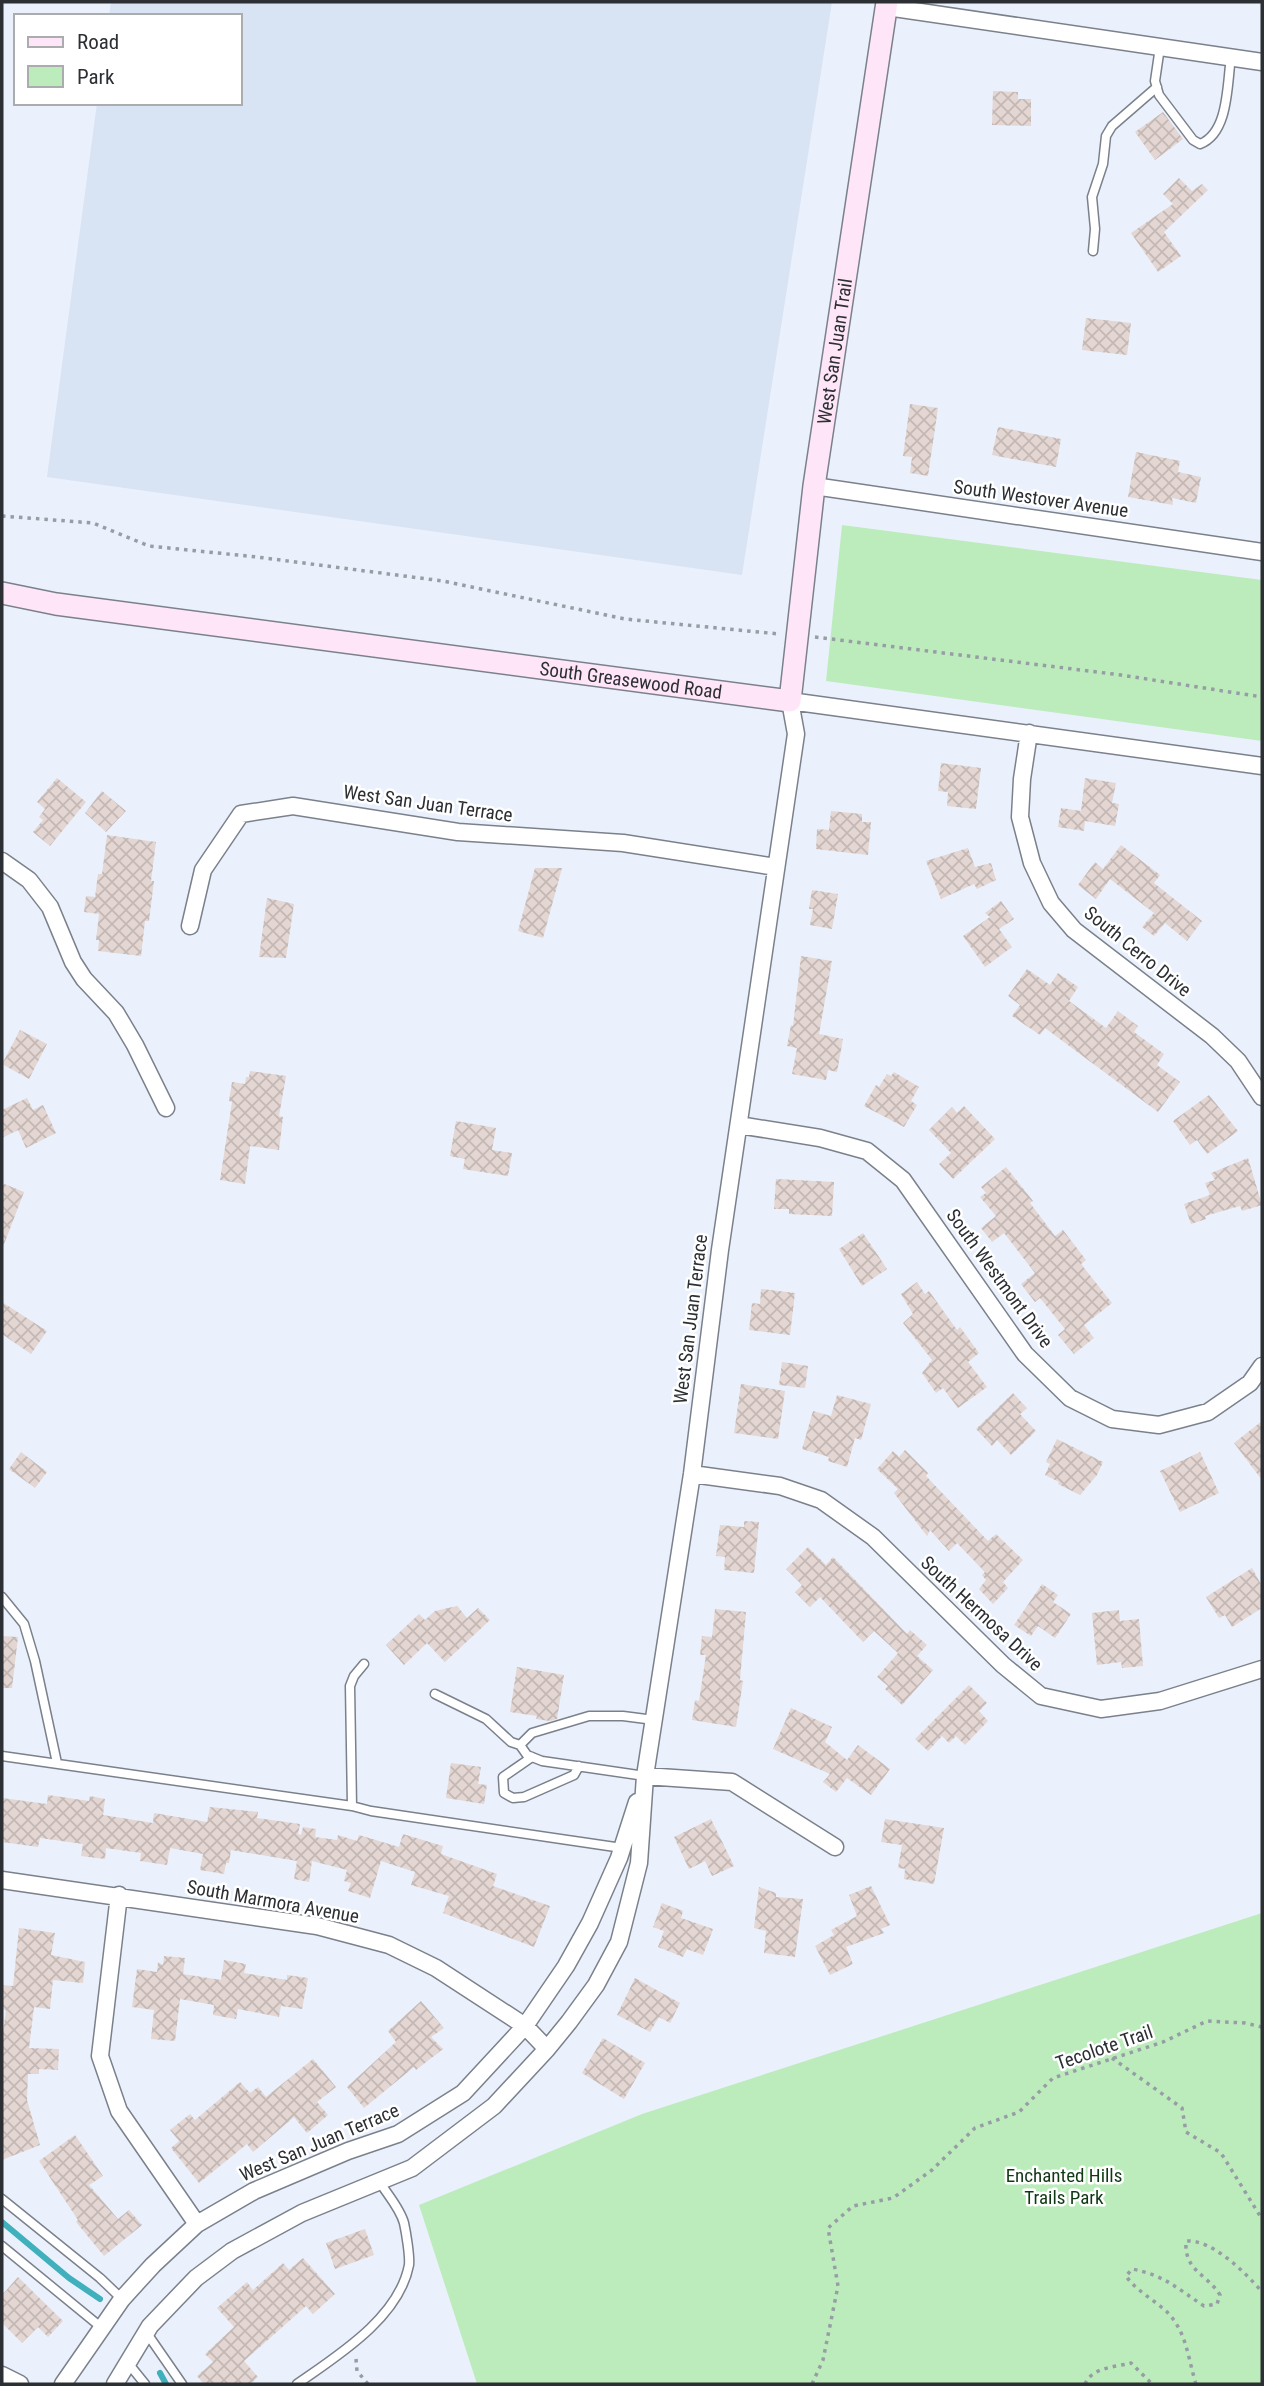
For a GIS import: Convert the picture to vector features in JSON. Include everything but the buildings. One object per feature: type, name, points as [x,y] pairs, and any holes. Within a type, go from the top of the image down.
[{"type":"street","points":[[887,4],[1262,61]]},
{"type":"street","name":"West San Juan Trail","points":[[790,701],[814,485],[887,4]]},
{"type":"street","name":"South Westover Avenue","points":[[814,485],[1262,552]]},
{"type":"street","name":"South Greasewood Road","points":[[2,593],[56,604],[1262,766]]},
{"type":"street","name":"West San Juan Terrace","points":[[115,2384],[146,2332],[196,2278],[232,2251],[302,2213],[412,2168],[494,2106],[547,2049],[596,1985],[619,1942],[639,1863],[645,1776],[691,1474],[720,1250],[796,734],[790,701]]},
{"type":"street","name":"South Cerro Drive","points":[[1029,733],[1020,817],[1032,863],[1051,903],[1074,930],[1212,1036],[1238,1061],[1262,1097]]},
{"type":"street","name":"West San Juan Terrace","points":[[190,926],[203,870],[241,814],[293,806],[458,832],[623,843],[776,867]]},
{"type":"street","points":[[2,861],[29,880],[50,907],[73,962],[84,979],[116,1013],[166,1108]]},
{"type":"street","name":"South Westmont Drive","points":[[739,1125],[820,1138],[867,1151],[902,1180],[1025,1354],[1070,1398],[1112,1419],[1159,1425],[1208,1412],[1250,1383],[1262,1366]]},
{"type":"street","name":"South Hermosa Drive","points":[[691,1474],[780,1486],[821,1500],[873,1537],[1003,1665],[1041,1696],[1101,1709],[1160,1701],[1262,1669]]},
{"type":"street","points":[[645,1776],[733,1782],[835,1847]]},
{"type":"street","name":"West San Juan Terrace","points":[[63,2384],[122,2299],[153,2265],[197,2224],[254,2191],[348,2151],[398,2134],[463,2093],[525,2026],[566,1966],[590,1923],[622,1848],[645,1776]]},
{"type":"street","name":"South Marmora Avenue","points":[[2,1880],[317,1926],[389,1945],[436,1968],[525,2026],[547,2049]]},
{"type":"street","points":[[119,1895],[100,2056],[119,2111],[197,2224]]},
{"type":"street","points":[[2,2375],[20,2384]]},
{"type":"lane","points":[[1160,47],[1155,81],[1159,95],[1193,140],[1200,144],[1210,141],[1222,120],[1231,57]]},
{"type":"lane","points":[[1093,251],[1095,229],[1092,197],[1103,164],[1106,136],[1112,125],[1157,87]]},
{"type":"lane","points":[[2,1597],[24,1624],[35,1661],[57,1763]]},
{"type":"lane","points":[[352,1806],[351,1686],[354,1676],[364,1664]]},
{"type":"lane","points":[[435,1694],[486,1719],[511,1742],[520,1745],[527,1755],[542,1761],[645,1776]]},
{"type":"lane","points":[[520,1745],[532,1733],[589,1716],[623,1716],[654,1721]]},
{"type":"lane","points":[[2,1756],[622,1848]]},
{"type":"lane","points":[[532,1757],[503,1777],[504,1793],[513,1798],[524,1797],[574,1774],[579,1766]]},
{"type":"lane","points":[[297,2384],[357,2341],[391,2303],[400,2288],[410,2262],[403,2221],[379,2181]]},
{"type":"lane","points":[[2,2200],[100,2278],[122,2299]]},
{"type":"lane","points":[[2,2246],[102,2328]]},
{"type":"lane","points":[[146,2332],[182,2384]]},
{"type":"lane","points":[[128,2363],[145,2384]]},
{"type":"path","points":[[2,516],[93,523],[149,546],[443,581],[625,619],[797,635],[1121,675],[1262,697]]},
{"type":"path","name":"Tecolote Trail","points":[[812,2384],[823,2360],[838,2286],[828,2228],[853,2206],[893,2198],[932,2170],[975,2128],[1019,2112],[1053,2078],[1163,2042],[1207,2021],[1245,2022],[1262,2027]]},
{"type":"path","points":[[1112,2058],[1182,2108],[1186,2132],[1221,2153],[1262,2219]]},
{"type":"path","points":[[1196,2384],[1185,2337],[1170,2315],[1126,2276],[1132,2269],[1153,2273],[1174,2283],[1204,2306],[1217,2304],[1220,2295],[1214,2285],[1195,2270],[1185,2256],[1186,2241],[1196,2241],[1235,2264],[1262,2292]]},
{"type":"path","points":[[357,2341],[354,2350],[356,2371],[368,2384]]},
{"type":"path","points":[[1086,2384],[1087,2379],[1098,2371],[1131,2363],[1152,2384]]},
{"type":"shaded area","points":[[111,2],[832,2],[742,575],[47,477],[97,105],[242,105],[242,14],[109,14]]},
{"type":"green space","points":[[842,525],[1262,580],[1262,741],[826,681]]},
{"type":"green space","name":"Enchanted Hills Trails Park","points":[[1262,1913],[1262,2384],[477,2384],[419,2205],[642,2114]]},
{"type":"waterway","points":[[2,2222],[69,2278],[100,2299]]},
{"type":"waterway","points":[[160,2373],[166,2384]]}]
